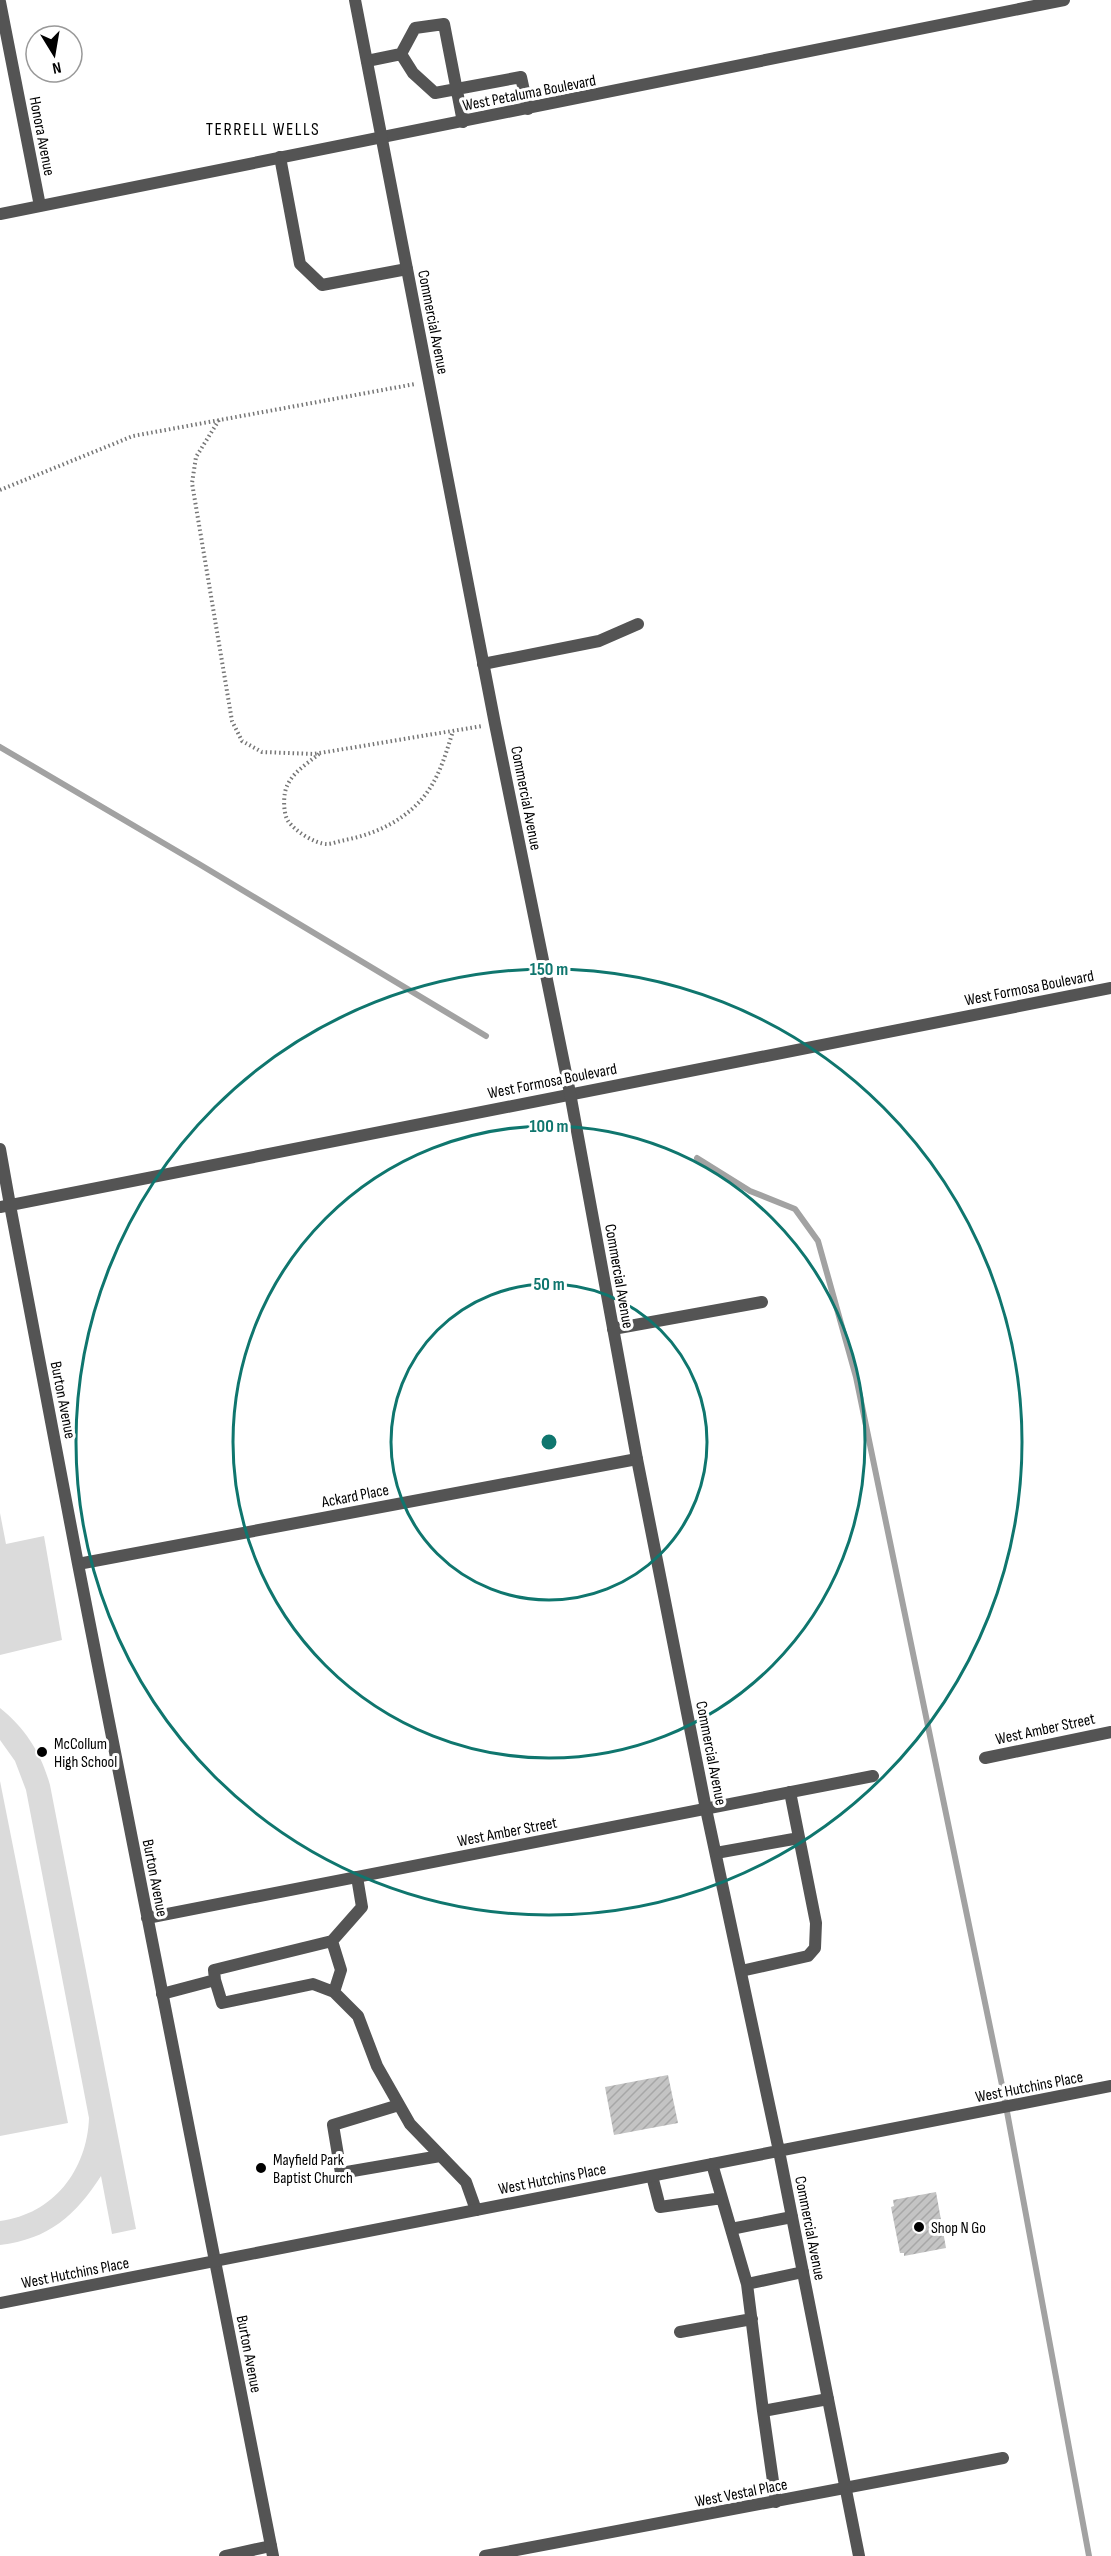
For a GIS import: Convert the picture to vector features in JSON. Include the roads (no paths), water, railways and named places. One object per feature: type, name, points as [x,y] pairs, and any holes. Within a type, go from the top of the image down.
[{"type":"street","name":"Commercial Avenue","points":[[355,0],[483,664],[570,1093],[637,1459],[706,1809],[779,2151],[859,2556]]},
{"type":"street","name":"West Petaluma Boulevard","points":[[0,214],[1064,0]]},
{"type":"street","name":"Honora Avenue","points":[[0,2],[40,206]]},
{"type":"street","points":[[401,54],[415,28],[444,24],[445,57],[456,89],[463,122]]},
{"type":"street","points":[[367,61],[401,54]]},
{"type":"street","points":[[401,54],[418,70],[435,93],[521,77],[528,109]]},
{"type":"street","points":[[280,157],[300,264],[322,285],[407,269]]},
{"type":"street","points":[[483,664],[599,641],[638,624]]},
{"type":"street","name":"West Formosa Boulevard","points":[[5,1206],[1111,988]]},
{"type":"street","name":"Burton Avenue","points":[[0,1149],[5,1206],[78,1564],[272,2551]]},
{"type":"street","points":[[613,1329],[762,1302]]},
{"type":"street","name":"Ackard Place","points":[[78,1564],[637,1459]]},
{"type":"street","name":"West Amber Street","points":[[985,1758],[1111,1732]]},
{"type":"street","name":"West Amber Street","points":[[147,1918],[873,1776]]},
{"type":"street","points":[[741,1971],[807,1956],[815,1948],[816,1923],[790,1792]]},
{"type":"street","points":[[716,1853],[799,1838]]},
{"type":"street","points":[[357,1877],[362,1907],[332,1941],[214,1970],[222,2003],[313,1984],[334,1992],[358,2016],[377,2066],[410,2124],[466,2182],[476,2210]]},
{"type":"street","points":[[332,1941],[341,1970],[334,1992]]},
{"type":"street","points":[[162,1994],[215,1980]]},
{"type":"street","name":"West Hutchins Place","points":[[0,2303],[1111,2086]]},
{"type":"street","points":[[399,2105],[333,2126],[341,2173],[440,2156]]},
{"type":"street","points":[[712,2164],[747,2284],[776,2502]]},
{"type":"street","points":[[652,2176],[660,2207],[722,2198]]},
{"type":"street","points":[[731,2229],[792,2217]]},
{"type":"street","points":[[747,2284],[803,2272]]},
{"type":"street","points":[[680,2332],[752,2319]]},
{"type":"street","points":[[763,2411],[828,2399]]},
{"type":"street","name":"West Vestal Place","points":[[485,2556],[1003,2458]]},
{"type":"street","points":[[225,2556],[272,2551]]},
{"type":"waterway","points":[[0,747],[486,1036]]},
{"type":"waterway","points":[[697,1158],[750,1191],[795,1209],[818,1241],[856,1377],[1003,2090],[1089,2556]]},
{"type":"place","name":"McCollum High School","points":[[42,1752]]},
{"type":"place","name":"Mayfield Park Baptist Church","points":[[261,2168]]},
{"type":"place","name":"Shop N Go","points":[[919,2227]]},
{"type":"district","name":"TERRELL WELLS","points":[[263,129]]}]
